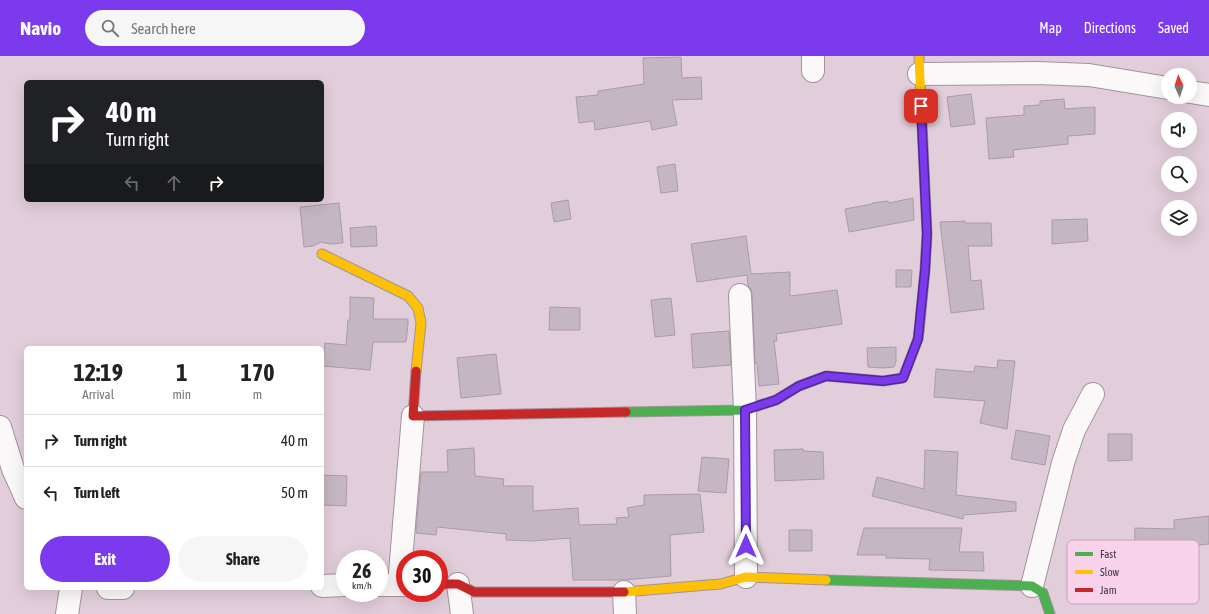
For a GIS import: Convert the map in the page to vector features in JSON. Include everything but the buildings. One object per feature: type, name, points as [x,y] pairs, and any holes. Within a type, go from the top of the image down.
[{"type":"street","points":[[413,416],[745,410],[776,400],[799,386],[826,376],[883,381],[903,378],[918,339],[927,234],[919,65],[1089,75],[1161,87]]},
{"type":"street","points":[[1197,93],[1209,95]]},
{"type":"street","points":[[322,254],[408,296],[418,308],[421,323],[416,367],[413,416],[394,585]]},
{"type":"street","points":[[740,295],[745,410],[746,577]]},
{"type":"street","points":[[1032,586],[1063,463],[1074,430],[1093,394]]},
{"type":"street","points":[[0,427],[13,469],[24,494]]},
{"type":"street","points":[[449,584],[474,592],[624,592],[720,584],[746,577],[1032,586],[1043,593],[1050,614]]},
{"type":"street","points":[[449,584],[462,614]]},
{"type":"street","points":[[324,586],[336,585]]},
{"type":"street","points":[[67,614],[71,590]]},
{"type":"street","points":[[624,592],[625,614]]},
{"type":"traffic: fast","points":[[626,412],[745,410],[776,400],[799,386],[826,376],[883,381],[903,378],[918,339],[919,332]]},
{"type":"traffic: fast","points":[[826,580],[1032,586],[1043,593],[1050,614]]},
{"type":"traffic: slow","points":[[919,56],[927,234],[919,332]]},
{"type":"traffic: slow","points":[[322,254],[408,296],[418,308],[421,323],[416,371]]},
{"type":"traffic: slow","points":[[624,592],[720,584],[746,577],[826,580]]},
{"type":"traffic: jam","points":[[416,371],[413,416],[626,412]]},
{"type":"traffic: jam","points":[[448,584],[458,584],[474,592],[624,592]]},
{"type":"route","points":[[746,546],[745,410],[776,400],[799,386],[826,376],[883,381],[903,378],[912,356],[918,339],[927,234],[921,106]]}]
